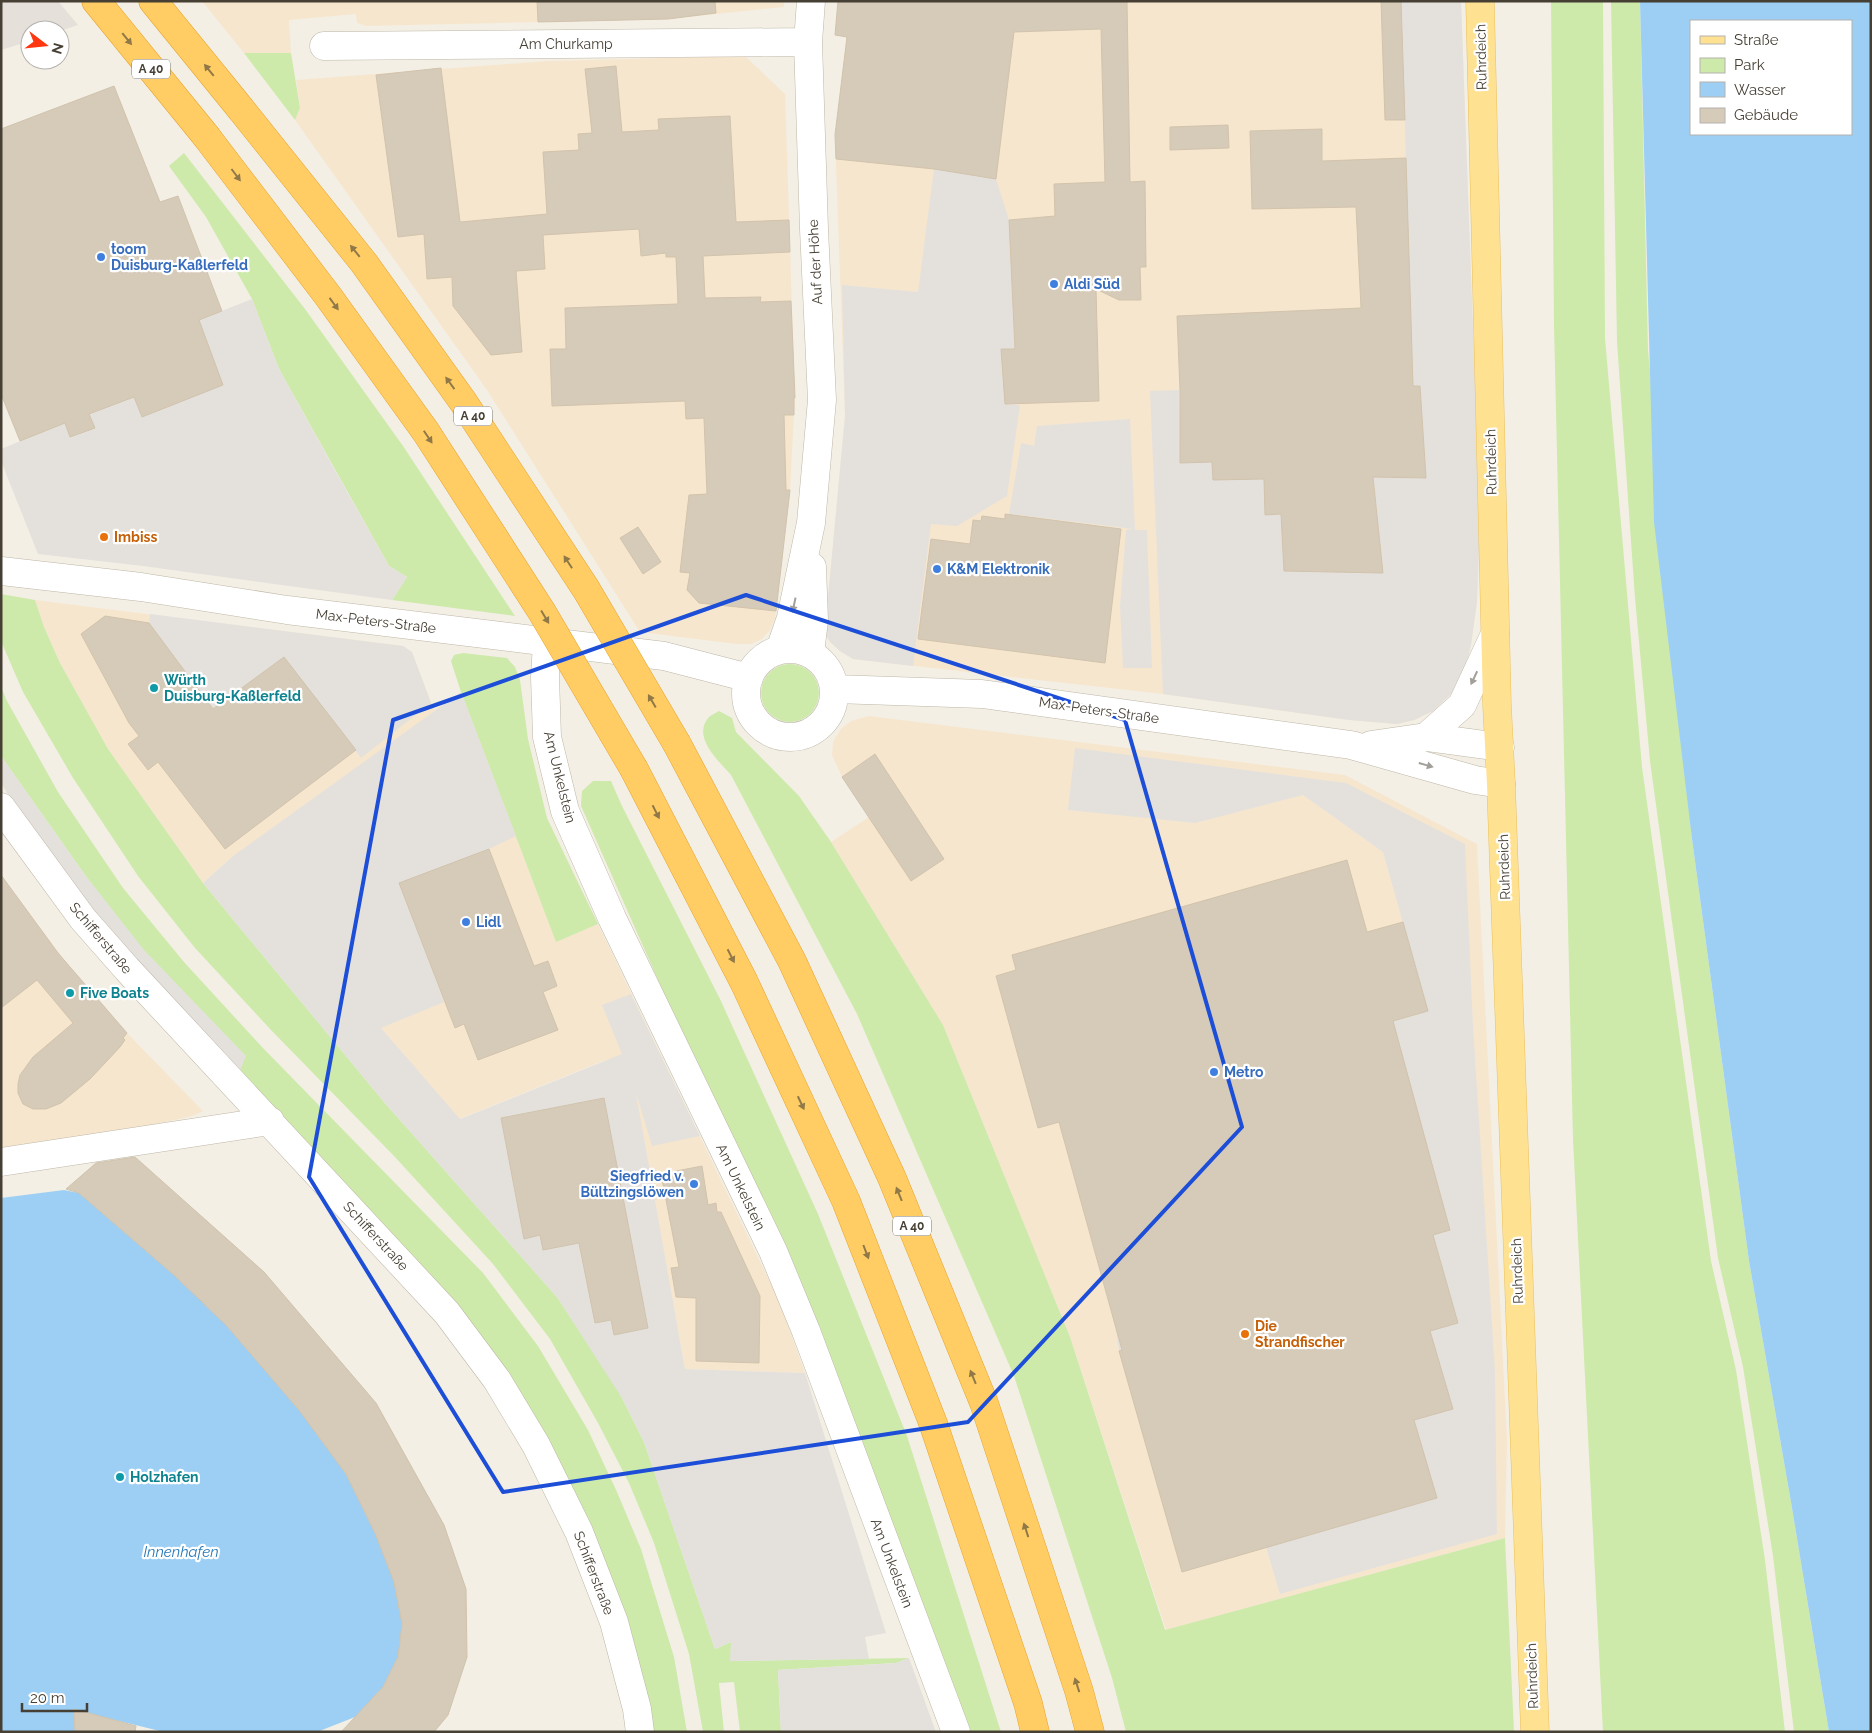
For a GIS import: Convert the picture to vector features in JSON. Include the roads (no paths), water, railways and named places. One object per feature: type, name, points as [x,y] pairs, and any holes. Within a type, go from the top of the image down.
[{"type":"highway","name":"A 40","points":[[96,1],[206,136],[328,296],[426,432],[542,612],[634,769],[744,982],[846,1201],[932,1423],[1028,1703],[1035,1732]]},
{"type":"highway","name":"A 40","points":[[153,1],[364,262],[464,403],[586,589],[676,744],[792,960],[892,1178],[984,1403],[1076,1681],[1090,1732]]},
{"type":"main road","name":"Ruhrdeich","points":[[1480,1],[1496,634],[1534,1732]]},
{"type":"street","name":"Auf der Höhe","points":[[780,650],[791,618],[811,523],[822,400],[814,239],[808,42],[811,1]]},
{"type":"street","name":"Am Churkamp","points":[[324,46],[808,42]]},
{"type":"street","name":"Auf der Höhe","points":[[810,653],[814,620],[811,523]]},
{"type":"street","name":"Max-Peters-Straße","points":[[1,571],[141,588],[287,610],[664,656],[749,678]]},
{"type":"street","points":[[1426,737],[1462,705],[1496,634]]},
{"type":"street","name":"Am Unkelstein","points":[[547,643],[545,677],[547,737],[565,811],[628,952],[773,1251],[806,1331],[956,1732]]},
{"type":"street","points":[[780,650],[800,650],[810,653],[822,662],[830,674],[834,689],[834,702],[829,714],[822,724],[812,732],[802,735],[781,736],[767,730],[756,720],[749,707],[746,693],[749,678],[754,668],[761,660],[780,650]]},
{"type":"street","name":"Max-Peters-Straße","points":[[834,689],[982,694],[1362,747],[1475,780],[1501,784]]},
{"type":"street","name":"Max-Peters-Straße","points":[[1362,747],[1426,737],[1500,747]]},
{"type":"street","name":"Schifferstraße","points":[[1,806],[89,926],[126,969],[203,1052],[262,1123],[447,1312],[497,1380],[536,1445],[579,1532],[614,1622],[637,1709],[640,1732]]},
{"type":"street","points":[[1,1162],[262,1123]]},
{"type":"water","points":[[1640,1],[1871,1],[1871,1732],[1829,1732],[1749,1261],[1692,839],[1654,522]]},
{"type":"water","name":"Innenhafen","points":[[64,1190],[79,1193],[174,1275],[226,1325],[299,1410],[346,1474],[375,1533],[394,1582],[402,1624],[398,1657],[383,1687],[355,1717],[317,1732],[164,1732],[74,1710],[75,1732],[1,1732],[1,1198]]},
{"type":"place","name":"toom Duisburg-Kaßlerfeld","points":[[101,257]]},
{"type":"place","name":"Aldi Süd","points":[[1054,284]]},
{"type":"place","name":"Imbiss","points":[[104,537]]},
{"type":"place","name":"K&M Elektronik","points":[[937,569]]},
{"type":"place","name":"Würth Duisburg-Kaßlerfeld","points":[[154,688]]},
{"type":"place","name":"Lidl","points":[[466,922]]},
{"type":"place","name":"Five Boats","points":[[70,993]]},
{"type":"place","name":"Metro","points":[[1214,1072]]},
{"type":"place","name":"Siegfried v. Bültzingslöwen","points":[[694,1184]]},
{"type":"place","name":"Die Strandfischer","points":[[1245,1334]]},
{"type":"place","name":"Holzhafen","points":[[120,1477]]}]
